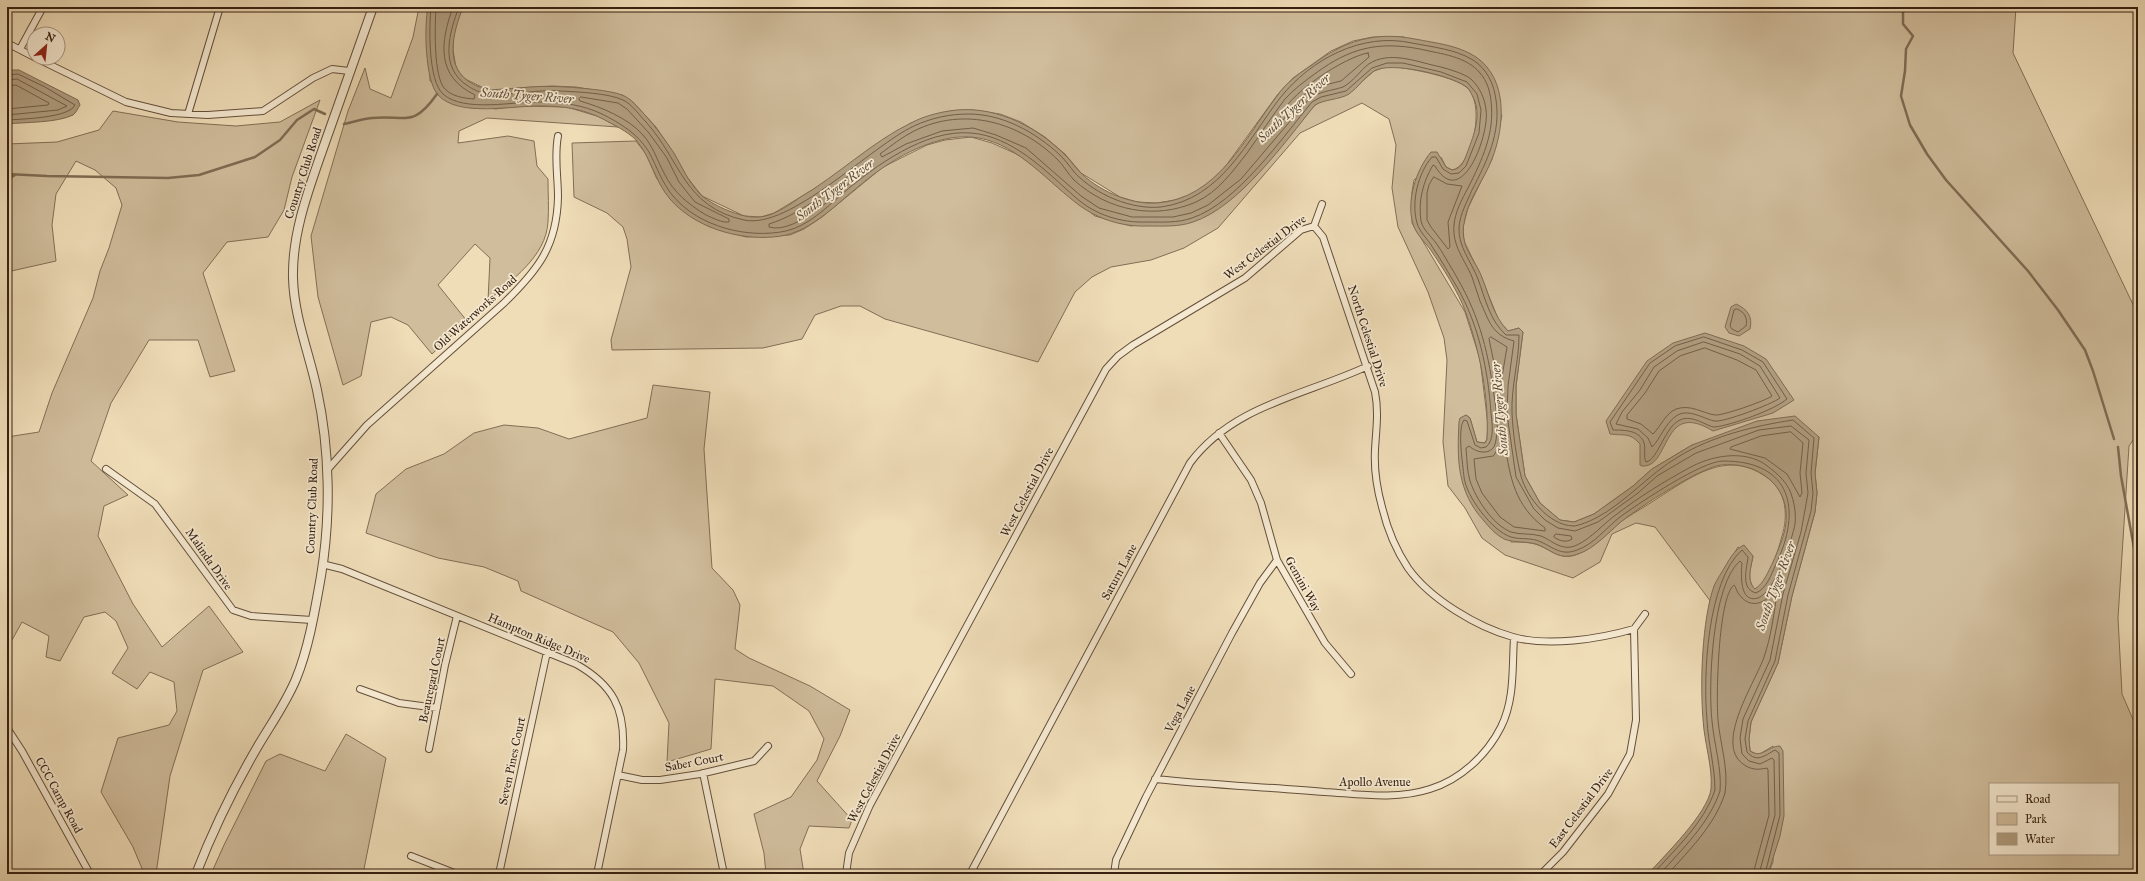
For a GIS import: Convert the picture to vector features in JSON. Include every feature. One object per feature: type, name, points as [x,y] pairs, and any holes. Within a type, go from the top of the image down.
[{"type":"street","points":[[20,49],[43,7]]},
{"type":"street","points":[[188,114],[220,7]]},
{"type":"street","name":"Country Club Road","points":[[196,874],[219,820],[248,764],[295,681],[305,653],[312,620],[322,564],[328,468],[323,419],[317,388],[294,307],[293,276],[297,235],[304,204],[349,70],[373,7]]},
{"type":"street","points":[[7,43],[26,52]]},
{"type":"street","points":[[53,66],[126,102],[158,111],[188,114],[263,111],[313,78],[332,69],[349,70]]},
{"type":"street","name":"Old Waterworks Road","points":[[328,468],[357,434],[504,303],[527,280],[542,261],[551,245],[556,221],[558,197],[555,161],[558,136]]},
{"type":"street","name":"West Celestial Drive","points":[[846,874],[849,853],[870,805],[1106,369],[1118,356],[1132,345],[1240,281],[1301,230],[1314,226],[1322,204]]},
{"type":"street","name":"North Celestial Drive","points":[[1314,226],[1323,237],[1368,366],[1375,392],[1378,412],[1375,450],[1379,494],[1388,526],[1402,557],[1420,582],[1446,604],[1480,623],[1514,638],[1583,640],[1634,629]]},
{"type":"street","name":"Saturn Lane","points":[[970,874],[1190,463],[1208,441],[1238,419],[1264,406],[1325,385],[1368,366]]},
{"type":"street","name":"Gemini Way","points":[[1219,433],[1251,480],[1261,503],[1277,560],[1325,643],[1351,674]]},
{"type":"street","name":"Malinda Drive","points":[[106,469],[155,504],[233,610],[251,616],[312,620]]},
{"type":"street","name":"Vega Lane","points":[[1114,874],[1116,860],[1156,779],[1253,595],[1277,560]]},
{"type":"street","name":"Hampton Ridge Drive","points":[[322,564],[342,569],[576,664],[591,672],[611,693],[620,711],[624,731],[623,750],[597,874]]},
{"type":"street","points":[[1634,629],[1645,614]]},
{"type":"street","name":"Beauregard Court","points":[[429,749],[457,616]]},
{"type":"street","name":"East Celestial Drive","points":[[1541,874],[1563,852],[1608,794],[1630,754],[1636,720],[1634,629]]},
{"type":"street","name":"Apollo Avenue","points":[[1156,779],[1206,784],[1368,795],[1411,794],[1441,785],[1456,777],[1474,762],[1489,745],[1501,727],[1510,701],[1514,638]]},
{"type":"street","name":"Seven Pines Court","points":[[499,874],[547,652]]},
{"type":"street","points":[[360,689],[400,703],[437,708]]},
{"type":"street","name":"CCC Camp Road","points":[[7,728],[22,751],[90,874]]},
{"type":"street","name":"Saber Court","points":[[618,775],[642,780],[660,780],[703,773],[754,761],[768,746]]},
{"type":"street","points":[[703,773],[724,874]]},
{"type":"street","points":[[411,856],[457,874]]},
{"type":"green space","points":[[419,7],[428,7],[430,81],[495,109],[518,106],[567,107],[600,117],[618,127],[487,118],[459,131],[458,143],[508,136],[534,141],[537,166],[548,179],[548,222],[546,235],[541,246],[526,267],[488,301],[490,258],[475,244],[438,285],[467,321],[432,354],[408,325],[391,317],[371,322],[361,376],[343,385],[318,297],[311,236],[348,111],[365,68],[370,89],[391,98],[413,37]]},
{"type":"green space","points":[[463,7],[2016,7],[2013,53],[2138,315],[2138,433],[2129,446],[2118,618],[2122,694],[2138,731],[2138,874],[1768,874],[1773,862],[1773,746],[1758,755],[1750,751],[1749,739],[1751,722],[1778,663],[1792,596],[1815,512],[1817,493],[1815,474],[1819,437],[1692,445],[1652,469],[1633,486],[1594,514],[1574,522],[1560,520],[1540,503],[1525,476],[1516,414],[1516,386],[1523,332],[1519,328],[1508,331],[1499,321],[1480,274],[1464,241],[1463,226],[1468,208],[1492,159],[1502,115],[1404,37],[1373,37],[1353,41],[1331,51],[1293,78],[1278,94],[1225,167],[1210,182],[1195,193],[1175,200],[1157,203],[1137,202],[1120,197],[1081,173],[1065,154],[1045,137],[1021,122],[1000,114],[973,110],[951,111],[911,123],[824,183],[774,213],[761,217],[744,216],[702,196],[687,177],[656,127],[633,102],[622,95],[576,87],[552,86],[488,90],[463,78],[456,68],[453,50],[453,32]]},
{"type":"green space","points":[[1388,66],[1406,68],[1458,82],[1465,86],[1472,94],[1475,105],[1475,132],[1466,158],[1459,166],[1452,170],[1446,167],[1441,157],[1414,180],[1412,192],[1412,223],[1465,312],[1480,359],[1488,425],[1487,439],[1485,443],[1477,442],[1470,418],[1466,415],[1511,542],[1532,543],[1558,555],[1574,555],[1586,550],[1623,520],[1690,478],[1715,467],[1728,465],[1741,466],[1755,470],[1775,485],[1783,498],[1785,513],[1784,528],[1775,558],[1769,573],[1755,590],[1752,586],[1750,578],[1750,569],[1753,556],[1738,547],[1715,586],[1711,602],[1655,527],[1636,523],[1612,534],[1600,562],[1573,578],[1505,555],[1482,538],[1465,508],[1448,486],[1443,442],[1447,360],[1444,338],[1428,292],[1398,227],[1392,188],[1396,145],[1389,119],[1362,103],[1300,133],[1218,228],[1184,248],[1151,260],[1111,267],[1092,277],[1075,292],[1038,362],[885,319],[860,306],[841,306],[815,315],[802,339],[763,348],[612,350],[611,340],[631,267],[627,239],[623,227],[607,213],[574,197],[572,143],[636,141],[646,154],[657,179],[708,226],[746,237],[790,235],[804,229],[822,217],[883,167],[927,145],[945,140],[971,137],[992,143],[1021,156],[1095,216],[1131,226],[1213,212],[1247,185],[1315,105],[1322,101],[1348,94],[1374,71]]},
{"type":"green space","points":[[320,100],[292,177],[284,210],[268,237],[227,242],[203,273],[235,371],[210,377],[198,340],[149,340],[111,403],[91,461],[128,495],[104,506],[98,536],[133,604],[162,647],[209,606],[243,652],[203,670],[170,776],[156,874],[147,874],[143,871],[133,847],[101,792],[118,738],[169,725],[177,711],[174,682],[150,672],[137,689],[112,673],[128,648],[116,621],[105,612],[84,617],[60,661],[46,657],[49,636],[22,622],[7,649],[7,437],[39,432],[52,393],[93,298],[100,271],[109,248],[122,205],[116,188],[95,170],[76,161],[56,194],[52,225],[56,261],[7,272],[7,144],[57,142],[99,130],[113,111],[178,122],[236,126],[280,122]]},
{"type":"green space","points":[[653,385],[710,392],[704,449],[712,568],[733,590],[740,605],[735,649],[749,658],[810,686],[850,710],[840,736],[817,781],[852,820],[849,828],[809,826],[800,849],[804,874],[766,874],[764,853],[754,814],[791,797],[817,760],[824,739],[809,711],[773,686],[715,679],[711,749],[667,762],[669,723],[639,663],[613,632],[521,591],[518,581],[484,567],[438,558],[366,533],[376,494],[406,469],[444,454],[474,433],[504,425],[538,428],[569,439],[647,418]]},
{"type":"green space","points":[[346,734],[386,758],[363,874],[211,874],[266,761],[280,754],[325,771]]},
{"type":"water","name":"South Tyger River","points":[[428,7],[463,7],[454,39],[454,59],[457,69],[473,84],[492,90],[543,86],[587,89],[616,93],[625,96],[657,129],[674,153],[688,179],[699,193],[724,209],[749,217],[768,215],[786,207],[827,180],[883,139],[911,123],[934,114],[965,110],[996,114],[1010,118],[1025,125],[1038,133],[1065,155],[1086,178],[1104,190],[1115,195],[1136,202],[1147,203],[1157,203],[1178,199],[1197,190],[1228,164],[1284,87],[1324,57],[1348,44],[1373,37],[1400,37],[1446,45],[1462,50],[1476,57],[1486,66],[1494,78],[1499,90],[1501,118],[1492,159],[1472,198],[1466,215],[1463,227],[1464,238],[1465,244],[1481,275],[1499,319],[1508,331],[1519,328],[1523,332],[1516,386],[1516,414],[1525,476],[1540,503],[1560,520],[1574,522],[1594,514],[1633,486],[1652,469],[1692,445],[1757,421],[1795,416],[1819,437],[1815,473],[1817,493],[1815,512],[1792,596],[1778,663],[1751,722],[1749,739],[1750,751],[1754,753],[1762,753],[1780,746],[1783,751],[1784,816],[1780,836],[1768,874],[1648,874],[1675,845],[1694,821],[1708,799],[1711,789],[1710,763],[1703,719],[1702,670],[1704,634],[1714,586],[1734,554],[1744,545],[1753,556],[1750,574],[1752,585],[1755,589],[1761,584],[1773,562],[1784,532],[1786,509],[1782,497],[1768,478],[1758,472],[1746,467],[1721,465],[1685,480],[1655,498],[1622,521],[1590,548],[1584,552],[1571,556],[1556,554],[1536,544],[1504,539],[1490,528],[1475,510],[1468,498],[1461,474],[1458,436],[1460,418],[1466,415],[1470,418],[1477,442],[1485,443],[1487,439],[1487,407],[1479,359],[1466,313],[1455,288],[1430,249],[1416,231],[1411,215],[1414,186],[1421,168],[1431,152],[1437,152],[1446,167],[1452,170],[1459,168],[1465,159],[1473,135],[1477,115],[1475,102],[1468,88],[1447,78],[1406,68],[1382,68],[1374,71],[1349,94],[1315,105],[1260,172],[1244,188],[1227,203],[1210,214],[1188,224],[1171,226],[1138,226],[1110,221],[1083,208],[1027,162],[1001,145],[971,137],[956,137],[926,145],[896,159],[870,177],[830,211],[809,226],[786,235],[773,237],[745,236],[717,230],[691,217],[680,209],[670,199],[660,185],[646,154],[636,140],[620,128],[603,119],[581,110],[558,107],[530,106],[487,109],[459,106],[447,102],[438,95],[430,78],[426,40]]},
{"type":"water","points":[[19,70],[78,100],[80,105],[76,112],[73,115],[58,120],[7,124],[7,72]]},
{"type":"water","points":[[1736,304],[1746,311],[1751,320],[1750,329],[1739,336],[1729,333],[1725,327],[1731,307]]},
{"type":"water","points":[[1705,333],[1744,346],[1766,359],[1794,400],[1773,413],[1713,431],[1696,423],[1684,423],[1675,429],[1658,457],[1651,464],[1642,466],[1640,465],[1640,444],[1630,436],[1610,434],[1606,421],[1647,361],[1673,343]]},
{"type":"waterway","points":[[1903,7],[1903,24],[1913,36],[1906,49],[1905,71],[1901,96],[1910,125],[1927,154],[1946,180],[2028,271],[2058,310],[2085,350],[2114,439]]},
{"type":"waterway","points":[[344,124],[372,118],[409,118],[422,112],[437,94]]},
{"type":"waterway","points":[[7,174],[168,178],[199,175],[255,157],[280,140],[297,120],[314,109],[325,114]]},
{"type":"waterway","points":[[7,180],[15,175]]},
{"type":"waterway","points":[[2118,447],[2121,476],[2138,570]]}]
